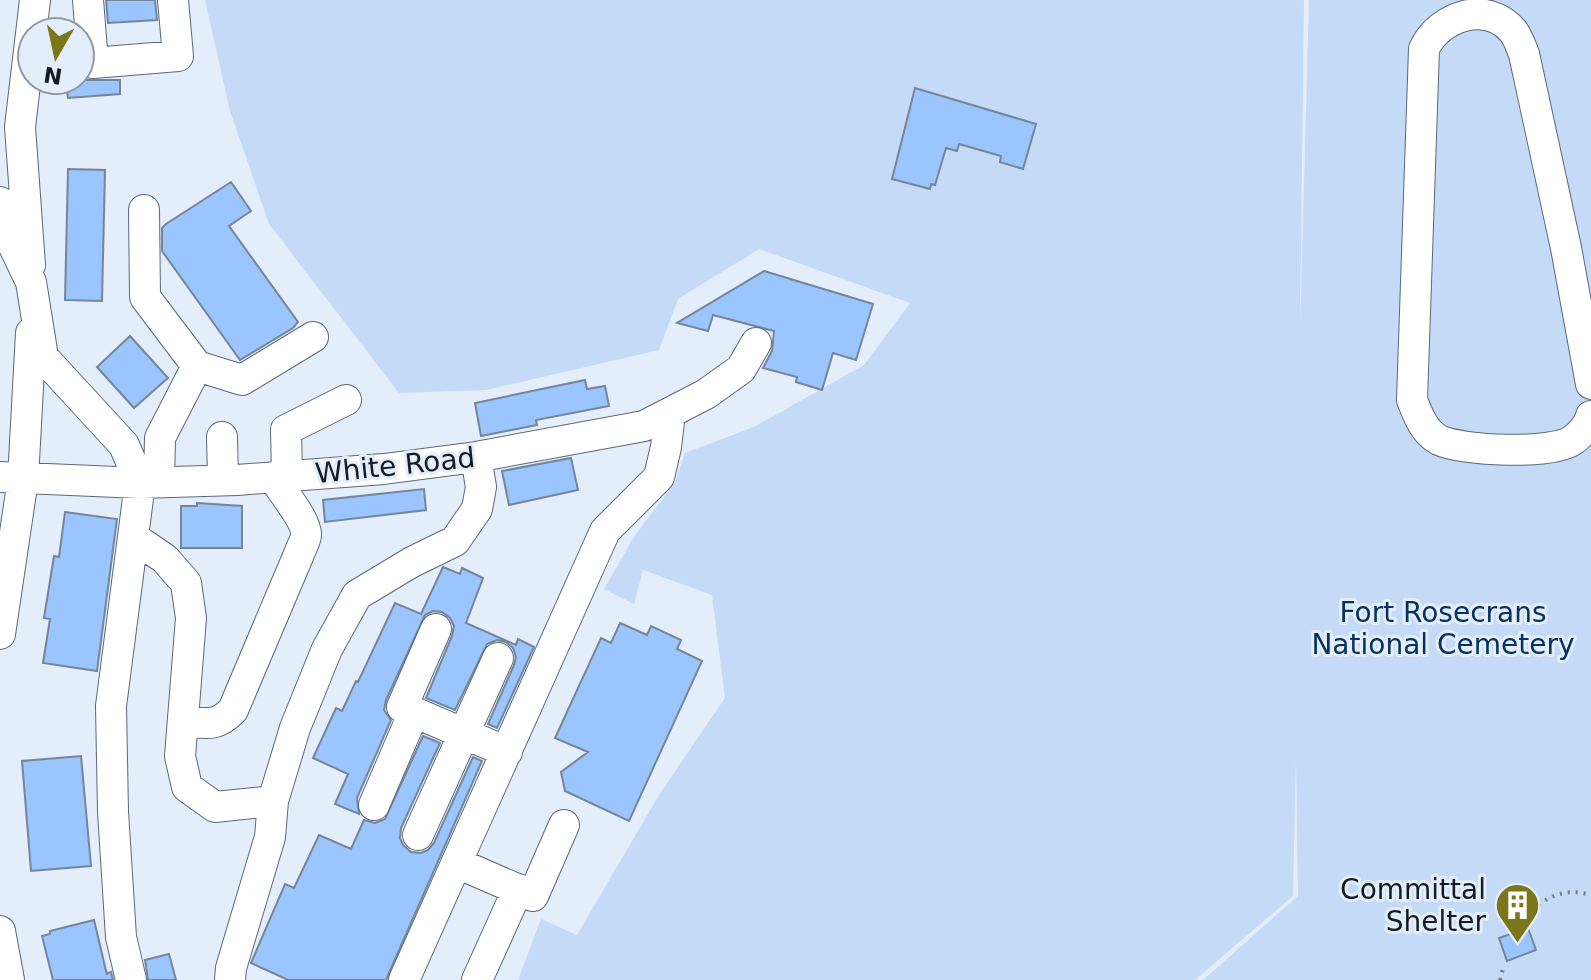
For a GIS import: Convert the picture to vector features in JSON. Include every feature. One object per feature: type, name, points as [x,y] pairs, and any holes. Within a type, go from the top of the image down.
[{"type":"street","points":[[0,634],[12,421],[31,340],[31,282],[20,127],[35,0]]},
{"type":"street","points":[[88,0],[93,63],[178,56],[173,0]]},
{"type":"street","points":[[1591,384],[1579,245],[1524,54],[1513,31],[1492,15],[1467,14],[1447,22],[1431,35],[1424,49],[1412,400],[1420,422],[1438,439],[1463,447],[1544,448],[1571,441],[1590,423],[1591,416]]},
{"type":"street","points":[[0,202],[5,228],[31,282],[43,357],[124,445],[149,482]]},
{"type":"street","points":[[144,210],[145,297],[197,366],[242,380],[313,337]]},
{"type":"street","name":"White Road","points":[[11,478],[149,482],[223,480],[384,469],[476,457],[644,426],[706,394],[741,369],[756,343]]},
{"type":"street","points":[[131,980],[121,937],[113,812],[111,706],[133,537],[160,438],[197,366]]},
{"type":"street","points":[[183,721],[213,724],[224,720],[233,710],[299,554],[306,534],[302,520],[289,504],[280,477],[286,430],[346,400]]},
{"type":"street","points":[[404,980],[605,531],[659,477],[670,413]]},
{"type":"street","points":[[222,437],[223,480]]},
{"type":"street","points":[[230,980],[270,837],[273,801],[295,728],[327,649],[357,595],[455,541],[477,509],[481,487],[476,457]]},
{"type":"street","points":[[133,537],[165,559],[186,583],[191,618],[180,756],[187,787],[215,807],[273,801]]},
{"type":"street","points":[[436,629],[402,707],[507,752]]},
{"type":"street","points":[[418,835],[498,658]]},
{"type":"street","points":[[374,805],[414,712]]},
{"type":"street","points":[[457,863],[533,896],[564,825]]},
{"type":"street","points":[[477,980],[518,889]]},
{"type":"street","points":[[0,931],[9,980]]},
{"type":"path","points":[[1521,921],[1541,901],[1561,893],[1580,891],[1591,895]]},
{"type":"path","points":[[1500,980],[1504,965]]},
{"type":"green space","name":"Fort Rosecrans National Cemetery","points":[[205,0],[1304,0],[1300,332],[1309,0],[1591,0],[1591,980],[1203,980],[1298,896],[1296,758],[1293,896],[1195,980],[518,980],[541,919],[577,935],[659,795],[725,698],[712,595],[643,570],[634,604],[604,589],[634,537],[675,482],[685,453],[754,427],[864,365],[910,303],[759,249],[678,299],[659,350],[486,390],[399,393],[269,224],[230,111]]},
{"type":"building","points":[[106,0],[155,0],[157,20],[108,23]]},
{"type":"building","points":[[96,80],[120,80],[120,94],[96,96]]},
{"type":"building","points":[[915,88],[1036,124],[1023,169],[1000,162],[1001,156],[959,144],[957,151],[946,148],[935,185],[931,184],[930,189],[892,179]]},
{"type":"building","points":[[68,169],[105,170],[102,301],[65,300]]},
{"type":"building","points":[[231,182],[251,211],[229,226],[298,322],[240,360],[162,251],[162,228],[166,224]]},
{"type":"building","points":[[764,271],[873,304],[856,360],[833,353],[822,390],[796,382],[797,377],[763,368],[772,351],[774,331],[713,315],[708,331],[677,323]]},
{"type":"building","points":[[130,336],[168,378],[134,408],[97,367]]},
{"type":"building","points":[[585,380],[587,389],[605,386],[609,406],[536,420],[537,425],[481,436],[475,403]]},
{"type":"building","points":[[571,458],[578,490],[509,505],[502,471]]},
{"type":"building","points":[[424,489],[426,510],[325,522],[323,500]]},
{"type":"building","points":[[197,503],[242,506],[242,548],[181,548],[181,506],[197,506]]},
{"type":"building","points":[[65,512],[117,519],[97,671],[43,663],[50,619],[44,618],[54,556],[59,557]]},
{"type":"building","points":[[443,567],[460,574],[462,568],[483,578],[466,623],[516,645],[518,639],[534,647],[497,728],[488,724],[514,665],[516,657],[513,648],[497,640],[487,644],[455,710],[426,698],[454,626],[442,612],[433,611],[425,615],[386,700],[384,710],[391,720],[357,798],[359,814],[335,804],[348,774],[313,758],[336,708],[342,711],[358,682],[395,603],[421,614]]},
{"type":"building","points":[[620,623],[647,635],[651,626],[681,640],[677,649],[702,661],[629,821],[565,791],[561,772],[588,752],[555,738],[601,638],[611,643]]},
{"type":"building","points":[[423,736],[440,743],[401,828],[400,838],[411,852],[421,853],[434,843],[473,757],[482,761],[386,980],[288,980],[251,963],[285,884],[294,888],[319,835],[351,849],[364,820],[375,823],[385,819]]},
{"type":"building","points":[[81,756],[91,866],[31,871],[22,761]]},
{"type":"building","points":[[94,920],[107,975],[111,972],[113,980],[53,980],[42,936],[50,934],[50,931]]},
{"type":"building","name":"Committal Shelter","points":[[1528,928],[1536,950],[1507,961],[1499,938]]},
{"type":"building","points":[[169,954],[176,980],[148,980],[145,960]]},
{"type":"place","name":"Committal Shelter","points":[[1517,944]]}]
